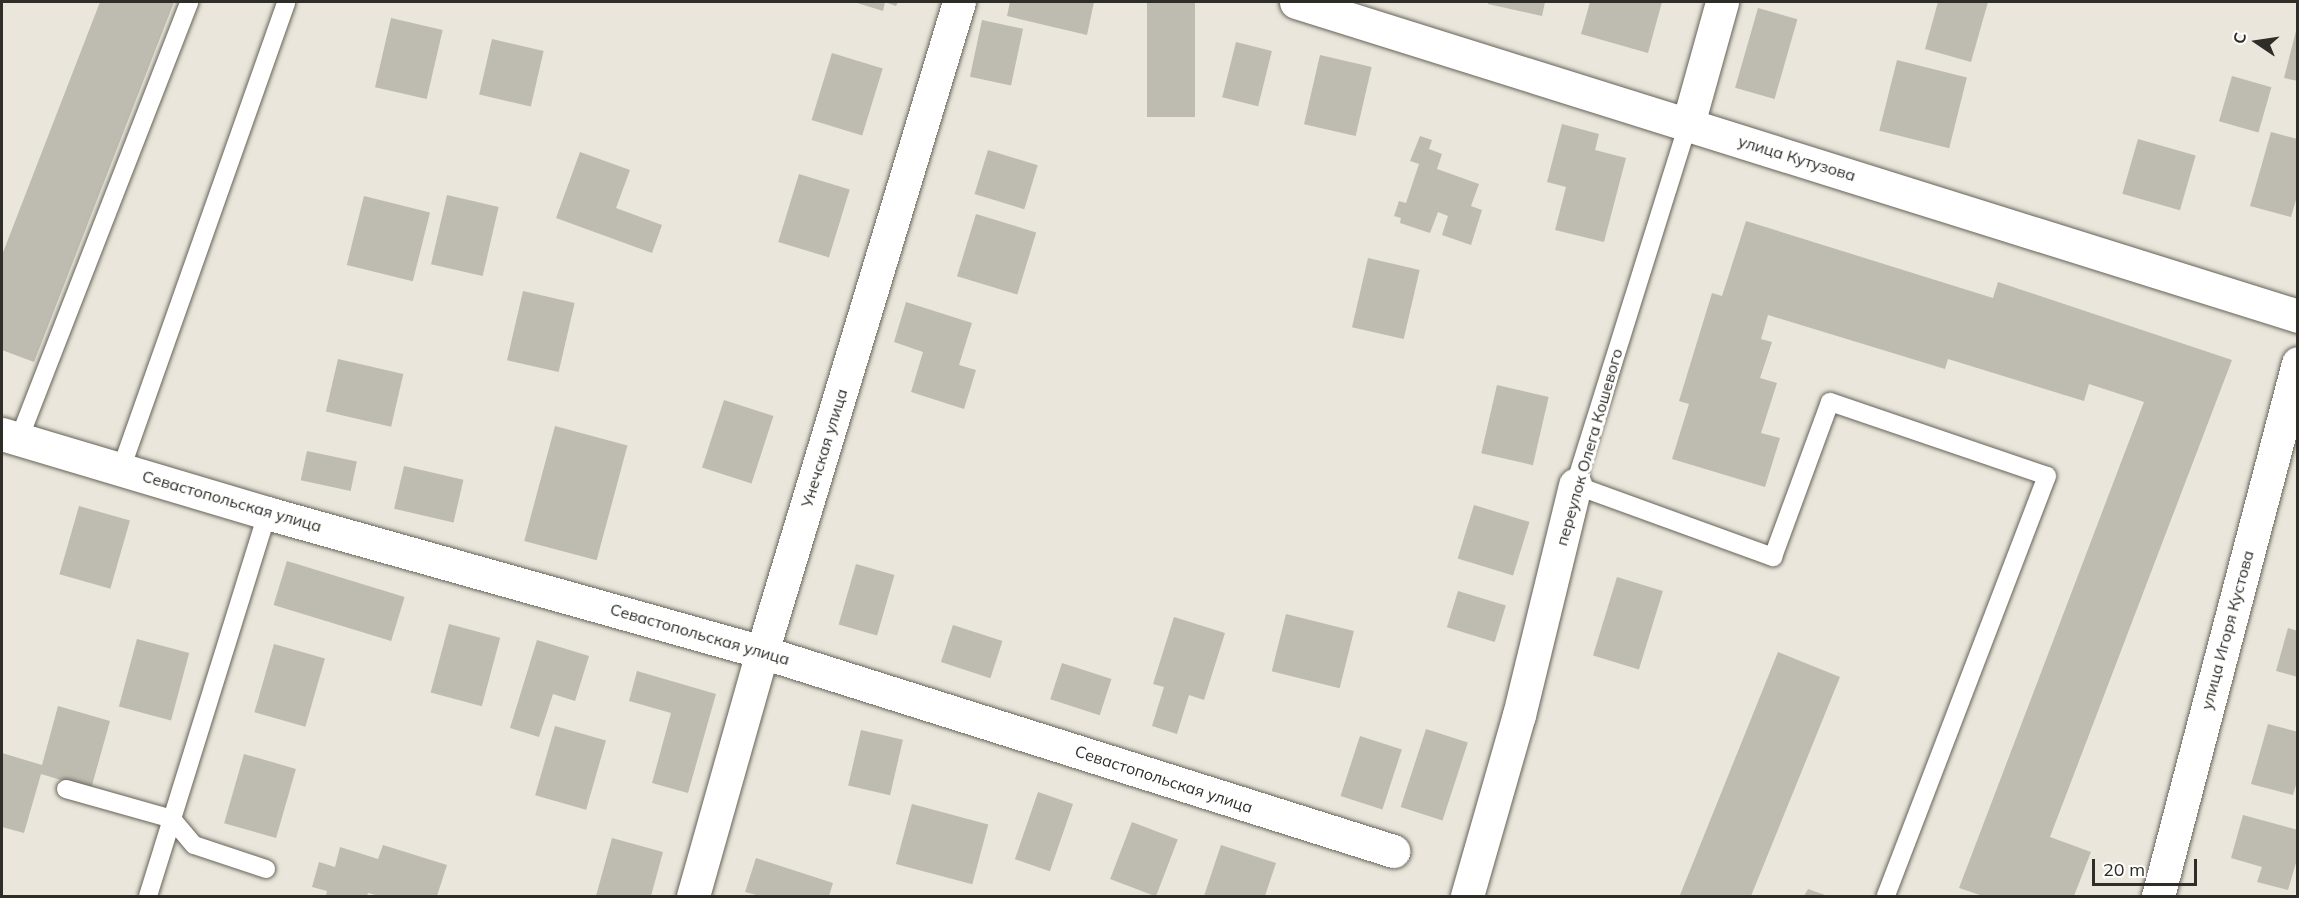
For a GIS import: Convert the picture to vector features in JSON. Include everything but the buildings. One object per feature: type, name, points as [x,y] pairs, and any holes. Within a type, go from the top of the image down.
[{"type":"street","name":"Унечская улица","points":[[693,897],[762,651],[959,2]]},
{"type":"street","name":"улица Кутузова","points":[[1296,2],[2298,316]]},
{"type":"street","name":"переулок Олега Кошевого","points":[[1688,124],[1722,2]]},
{"type":"street","name":"улица Игоря Кустова","points":[[2158,897],[2298,363]]},
{"type":"street","name":"Севастопольская улица","points":[[10,436],[267,513],[762,651],[1393,851]]},
{"type":"street","name":"переулок Олега Кошевого","points":[[1467,897],[1519,715],[1575,485]]},
{"type":"lane","points":[[10,436],[189,2]]},
{"type":"lane","points":[[121,470],[286,2]]},
{"type":"lane","name":"переулок Олега Кошевого","points":[[1575,485],[1688,124]]},
{"type":"lane","points":[[1575,485],[1773,557],[1830,402],[2047,476],[1886,897]]},
{"type":"lane","points":[[148,897],[267,513]]},
{"type":"lane","points":[[66,789],[172,819],[194,845],[266,869]]}]
